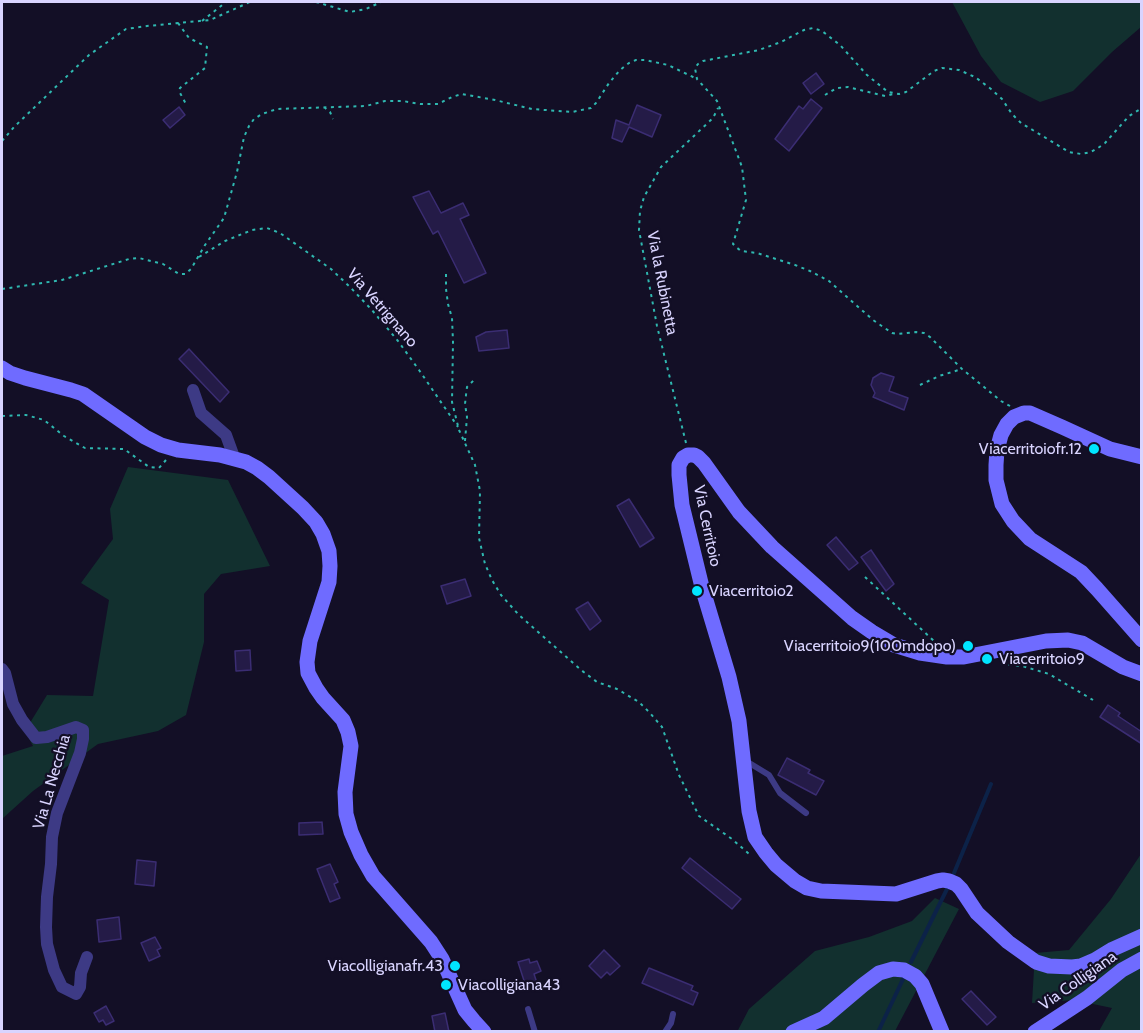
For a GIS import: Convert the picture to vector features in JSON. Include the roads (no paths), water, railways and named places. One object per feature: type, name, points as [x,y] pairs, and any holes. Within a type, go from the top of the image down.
[{"type":"street","points":[[2,368],[25,378],[82,394],[145,437],[166,446],[178,450],[220,454],[257,468],[316,522],[329,551],[330,566],[329,582],[310,641],[308,673],[323,698],[343,720],[348,732],[351,746],[345,792],[346,814],[351,832],[373,876],[431,942],[442,959],[465,1010],[484,1032]]},
{"type":"street","points":[[193,390],[201,413],[226,435],[234,458]]},
{"type":"street","points":[[1142,457],[1110,449],[1062,426],[1030,413],[1024,413],[1014,417],[1001,435],[996,465],[996,480],[1002,504],[1013,521],[1030,539],[1081,572],[1142,640]]},
{"type":"street","name":"Via Cerritoio","points":[[1142,674],[1124,667],[1082,643],[1068,640],[1046,641],[952,657],[920,653],[894,645],[852,618],[772,547],[739,512],[698,457],[688,455],[679,465],[678,476],[682,505],[702,588],[729,676],[739,721],[749,811],[756,837],[776,865],[807,888],[821,891],[896,894],[937,881],[949,881],[961,889],[977,913],[1008,942],[1036,962],[1049,966],[1081,966],[1142,936]]},
{"type":"street","name":"Via La Necchia","points":[[2,669],[14,704],[22,720],[36,738],[47,737],[76,727],[83,730],[80,753],[57,813],[52,837],[46,927],[54,970],[62,987],[76,994],[80,987],[81,973],[87,957]]},
{"type":"street","name":"Via Colligiana","points":[[1035,1032],[1088,998],[1122,970],[1142,959]]},
{"type":"street","points":[[793,1032],[824,1018],[871,979],[893,969],[904,970],[915,976],[922,984],[942,1032]]},
{"type":"lane","points":[[743,759],[770,775],[780,793],[806,813]]},
{"type":"lane","points":[[528,1009],[535,1032]]},
{"type":"lane","points":[[665,1032],[673,1014]]},
{"type":"waterway","points":[[954,873],[991,784]]},
{"type":"waterway","points":[[911,962],[947,889]]},
{"type":"waterway","points":[[878,1032],[904,977]]},
{"type":"place","name":"Viacerritoiofr.12","points":[[1094,449]]},
{"type":"place","name":"Viacerritoio2","points":[[697,591]]},
{"type":"place","name":"Viacerritoio9(100mdopo)","points":[[968,646]]},
{"type":"place","name":"Viacerritoio9","points":[[987,659]]},
{"type":"place","name":"Viacolligianafr.43","points":[[455,966]]},
{"type":"place","name":"Viacolligiana43","points":[[446,985]]}]
